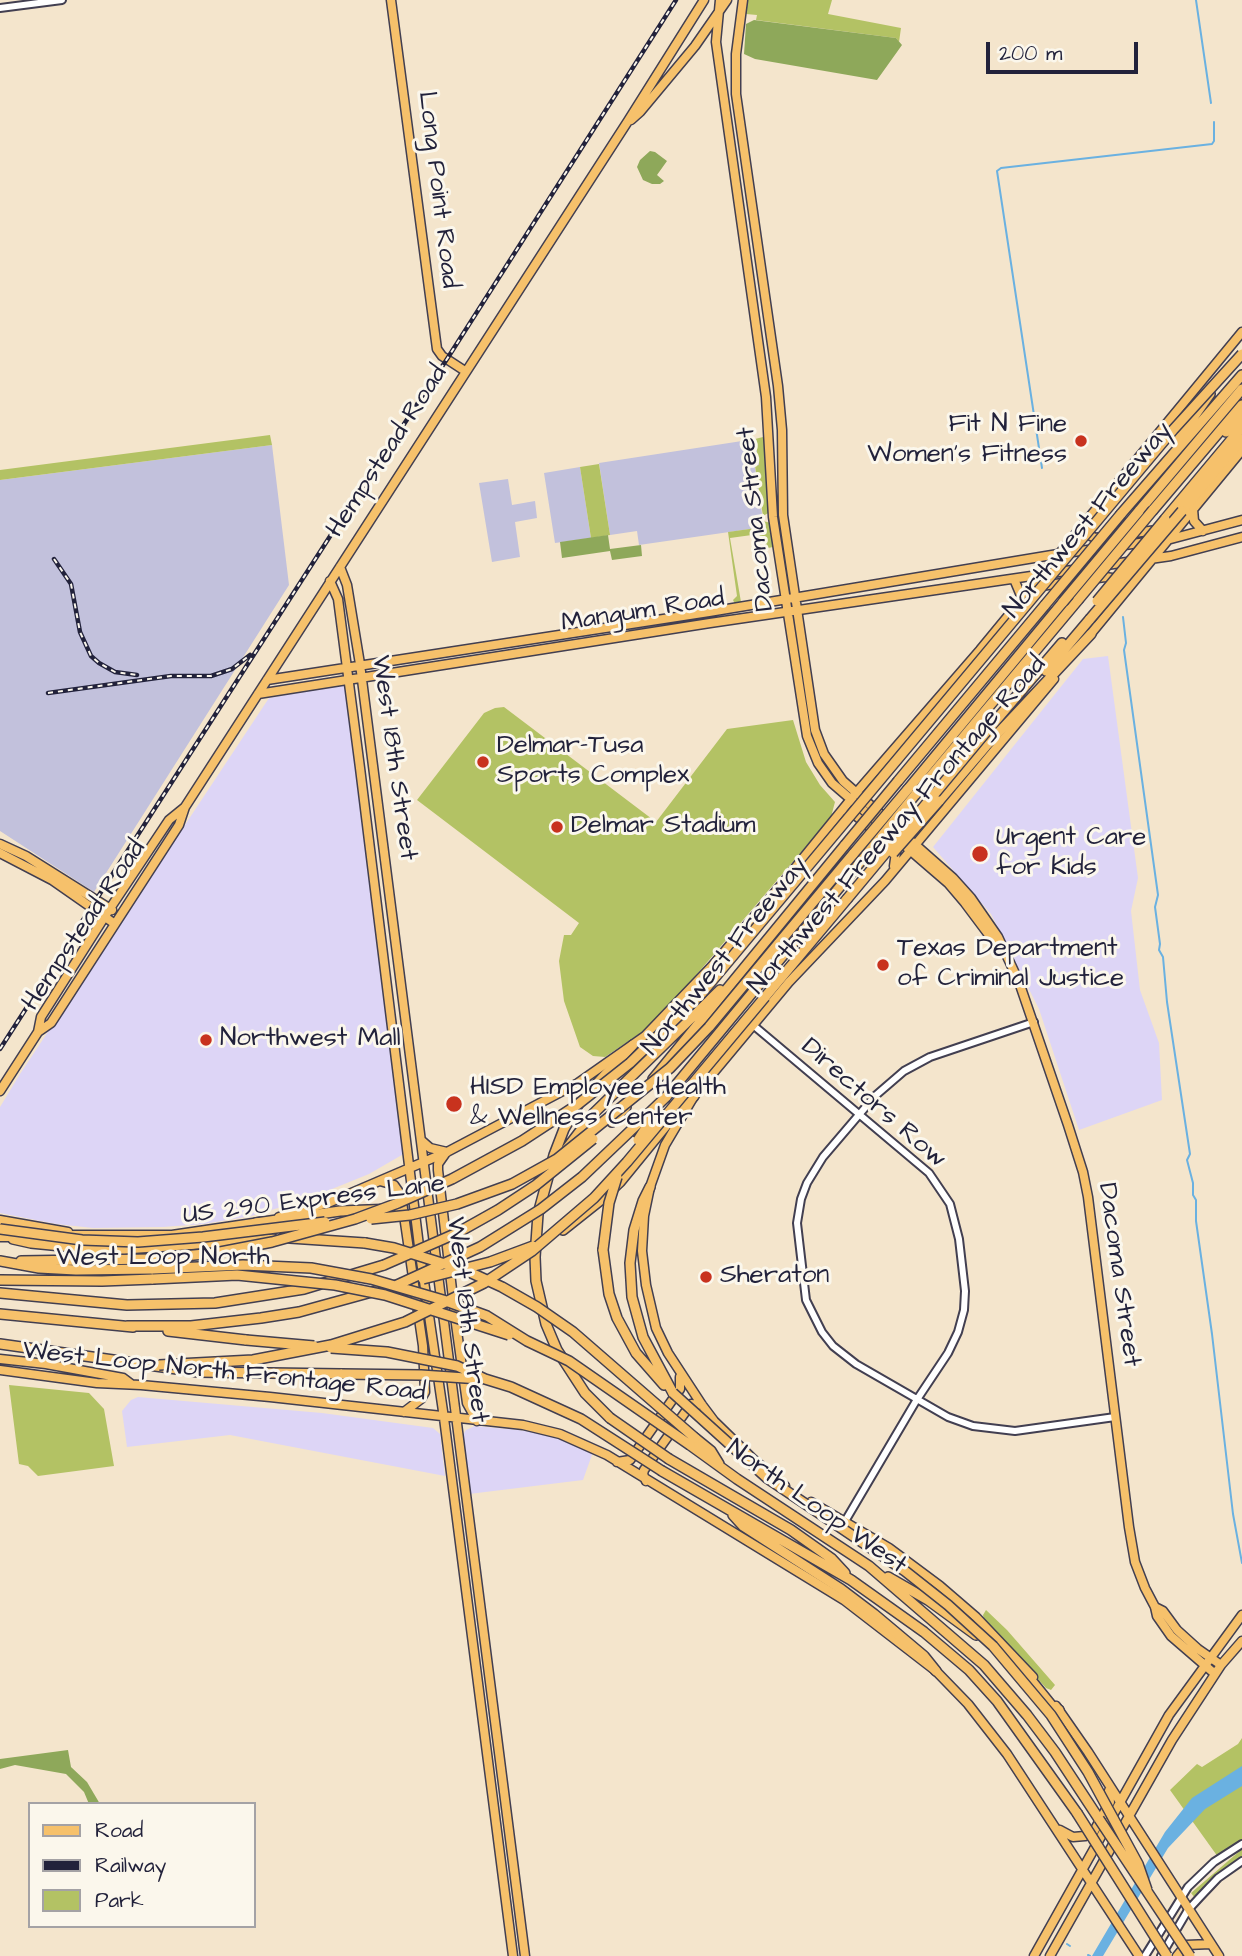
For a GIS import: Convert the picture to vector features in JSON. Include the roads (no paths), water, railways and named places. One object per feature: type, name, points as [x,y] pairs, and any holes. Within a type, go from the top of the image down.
[{"type":"highway","points":[[1164,462],[1242,351]]},
{"type":"highway","points":[[152,1264],[272,1242],[355,1219],[398,1203],[452,1179],[522,1141],[577,1105],[630,1063],[701,994],[1242,351]]},
{"type":"highway","name":"Northwest Freeway","points":[[0,1293],[127,1305],[215,1303],[304,1289],[384,1265],[457,1233],[498,1210],[558,1168],[612,1122],[670,1059],[738,973],[1164,462],[1242,375]]},
{"type":"highway","name":"US 290 Express Lane","points":[[0,1230],[82,1240],[163,1241],[313,1223],[410,1215],[489,1194],[534,1173],[579,1143],[670,1068],[709,1027],[911,792],[1063,602],[1242,389]]},
{"type":"highway","name":"Northwest Freeway","points":[[666,1097],[862,860],[911,792],[1078,600],[1242,404]]},
{"type":"highway","points":[[1208,445],[1242,416]]},
{"type":"highway","points":[[159,1365],[277,1356],[365,1336],[405,1322],[461,1296],[532,1251],[594,1198],[628,1162],[1242,427]]},
{"type":"highway","points":[[986,732],[998,725],[1044,673],[1242,439]]},
{"type":"highway","points":[[848,899],[915,830],[986,746],[1091,634]]},
{"type":"highway","points":[[544,1193],[566,1149],[594,1113],[738,973]]},
{"type":"highway","points":[[633,1045],[578,1104],[554,1155],[538,1214],[535,1256],[536,1281],[546,1324],[571,1374],[610,1418],[669,1459],[791,1530],[832,1559],[851,1580]]},
{"type":"highway","points":[[127,1326],[191,1326],[299,1312],[489,1262],[540,1243],[563,1230],[620,1182],[694,1096]]},
{"type":"highway","points":[[392,1287],[480,1247],[541,1209],[582,1177],[666,1097]]},
{"type":"highway","points":[[666,1097],[616,1179],[607,1214],[603,1250],[609,1294],[625,1335],[649,1370],[767,1478],[905,1571],[993,1646],[1051,1715],[1088,1772],[1138,1864],[1147,1890]]},
{"type":"highway","points":[[650,1187],[634,1230],[630,1274],[632,1297],[643,1337],[673,1393]]},
{"type":"highway","points":[[256,1223],[340,1211],[435,1209]]},
{"type":"highway","points":[[13,1239],[82,1248],[124,1249],[308,1238],[365,1243],[432,1258],[467,1270],[502,1287],[573,1332],[692,1441]]},
{"type":"highway","points":[[1,1261],[255,1265],[342,1273],[399,1286],[487,1316],[527,1341]]},
{"type":"highway","name":"West Loop North","points":[[0,1280],[103,1281],[237,1275],[335,1285],[385,1295],[527,1341]]},
{"type":"highway","points":[[0,1314],[387,1352],[457,1366],[485,1379]]},
{"type":"highway","name":"North Loop West","points":[[527,1341],[569,1361],[692,1441],[722,1468],[869,1566],[984,1665],[1027,1715],[1085,1797],[1189,1956]]},
{"type":"highway","points":[[0,1344],[223,1374],[421,1375],[485,1379]]},
{"type":"highway","name":"North Loop West","points":[[485,1379],[511,1387],[581,1419],[662,1471],[851,1580],[924,1632],[969,1670],[997,1701],[1077,1813],[1167,1956]]},
{"type":"highway","points":[[727,1508],[743,1527],[841,1589],[874,1614],[924,1656],[936,1671]]},
{"type":"highway","points":[[869,1566],[928,1600],[999,1650],[1031,1680],[1052,1706],[1059,1710]]},
{"type":"main road","name":"Long Point Road","points":[[391,0],[437,349],[442,356],[466,371]]},
{"type":"main road","name":"Hempstead Road","points":[[37,1032],[51,1023],[118,920],[179,825],[185,807],[704,0]]},
{"type":"main road","name":"Dacoma Street","points":[[720,0],[716,42],[766,397],[773,517],[790,598]]},
{"type":"main road","name":"Hempstead Road","points":[[628,121],[640,112],[695,46],[727,0]]},
{"type":"main road","name":"Dacoma Street","points":[[743,0],[736,54],[736,94],[777,378],[782,430],[783,516],[791,611],[807,736],[818,763],[832,783],[953,877],[998,937],[1019,982],[1083,1172],[1131,1547],[1157,1616],[1171,1636],[1215,1674]]},
{"type":"main road","points":[[695,46],[706,46],[718,53]]},
{"type":"main road","name":"Northwest Freeway Frontage Road","points":[[410,1167],[447,1152],[578,1083],[633,1045],[677,1005],[1025,595],[1242,332]]},
{"type":"main road","name":"Northwest Freeway Frontage Road","points":[[1219,1956],[1059,1710],[1014,1655],[966,1608],[898,1554],[783,1484],[733,1440],[702,1405],[678,1371],[656,1328],[642,1251],[644,1216],[650,1187],[665,1146],[694,1096],[818,950],[890,876],[1242,450]]},
{"type":"main road","points":[[1193,509],[1194,521],[1203,531]]},
{"type":"main road","points":[[1091,516],[1087,534],[1094,538],[1161,530],[1181,523]]},
{"type":"main road","name":"Mangum Road","points":[[267,680],[709,612],[1058,554],[1167,540],[1242,520]]},
{"type":"main road","name":"Mangum Road","points":[[258,694],[710,623],[1152,559],[1242,537]]},
{"type":"main road","name":"West 18th Street","points":[[340,567],[348,585],[374,765],[526,1956]]},
{"type":"main road","points":[[963,571],[965,587]]},
{"type":"main road","points":[[1014,579],[1025,595],[1052,584],[1105,577],[1116,581],[1120,598]]},
{"type":"main road","name":"West 18th Street","points":[[330,581],[338,599],[513,1956]]},
{"type":"main road","points":[[877,585],[879,598]]},
{"type":"main road","points":[[709,612],[710,623]]},
{"type":"main road","points":[[341,623],[353,619]]},
{"type":"main road","points":[[637,622],[639,634]]},
{"type":"main road","points":[[443,652],[445,664]]},
{"type":"main road","points":[[360,768],[374,765]]},
{"type":"main road","name":"Hempstead Road","points":[[0,1091],[37,1032],[41,1017],[107,912],[169,820],[185,807]]},
{"type":"main road","points":[[808,853],[844,817],[855,815],[896,852],[897,857],[890,876]]},
{"type":"main road","points":[[367,822],[380,820]]},
{"type":"main road","points":[[0,844],[38,862],[118,920]]},
{"type":"main road","points":[[0,853],[107,912]]},
{"type":"main road","points":[[376,895],[390,893]]},
{"type":"main road","points":[[385,967],[399,965]]},
{"type":"main road","points":[[393,1026],[405,1024]]},
{"type":"main road","points":[[401,1089],[414,1088]]},
{"type":"main road","points":[[422,1141],[430,1149],[447,1152],[438,1164],[439,1183],[467,1403],[477,1421]]},
{"type":"main road","points":[[0,1237],[13,1239],[82,1233],[172,1235],[256,1223],[328,1203],[410,1167]]},
{"type":"main road","points":[[380,1181],[394,1185],[401,1195],[423,1346],[425,1392],[421,1399],[404,1412]]},
{"type":"main road","points":[[0,1220],[82,1233]]},
{"type":"main road","points":[[0,1359],[123,1378],[131,1384]]},
{"type":"main road","name":"West Loop North Frontage Road","points":[[0,1370],[97,1383],[131,1384],[523,1425],[560,1434],[617,1462],[844,1600],[936,1671],[988,1727],[1058,1829],[1139,1956]]},
{"type":"main road","points":[[617,1462],[630,1460],[680,1389],[678,1371]]},
{"type":"main road","points":[[646,1481],[644,1470],[691,1404],[702,1405]]},
{"type":"main road","points":[[450,1472],[464,1473]]},
{"type":"main road","name":"Dacoma Street","points":[[1155,1607],[1163,1611],[1178,1630],[1221,1665]]},
{"type":"main road","points":[[1034,1956],[1184,1691],[1241,1616]]},
{"type":"main road","points":[[1051,1956],[1172,1740],[1221,1665],[1242,1641]]},
{"type":"main road","points":[[481,1711],[494,1709]]},
{"type":"main road","points":[[1159,1733],[1172,1740]]},
{"type":"main road","points":[[1058,1829],[1073,1837],[1093,1832],[1110,1802],[1108,1786]]},
{"type":"main road","points":[[498,1844],[511,1842]]},
{"type":"main road","points":[[1177,1956],[1186,1945],[1211,1944]]},
{"type":"street","points":[[0,8],[62,0]]},
{"type":"street","points":[[1034,1022],[930,1057],[904,1071],[875,1096],[823,1157],[807,1183],[797,1223],[806,1300],[822,1332],[833,1346],[856,1364],[948,1418],[991,1429],[1039,1429],[1115,1417]]},
{"type":"street","name":"Directors Row","points":[[753,1025],[929,1173],[950,1204],[960,1238],[965,1291],[961,1320],[948,1353],[916,1401],[844,1523]]},
{"type":"street","points":[[1145,1956],[1178,1894],[1242,1844]]},
{"type":"street","points":[[1161,1956],[1188,1910],[1214,1882],[1242,1861]]},
{"type":"water","points":[[1242,1766],[1242,1786],[1205,1809],[1168,1848],[1103,1956],[1092,1956],[1165,1832],[1192,1798]]},
{"type":"waterway","points":[[1196,0],[1211,103]]},
{"type":"waterway","points":[[1042,468],[997,171],[1001,168],[1212,144],[1214,122]]},
{"type":"waterway","points":[[1123,617],[1126,643],[1124,650],[1158,895],[1155,907],[1159,950],[1163,957],[1167,1002],[1190,1154],[1187,1160],[1196,1200],[1196,1221],[1233,1514],[1242,1563]]},
{"type":"railway","points":[[0,1049],[676,0]]},
{"type":"railway","points":[[54,559],[71,584],[80,632],[91,656],[115,672],[137,675]]},
{"type":"railway","points":[[48,693],[171,676],[211,676],[232,669],[250,655]]},
{"type":"place","name":"Fit N Fine Women's Fitness","points":[[1081,441]]},
{"type":"place","name":"Delmar-Tusa Sports Complex","points":[[483,762]]},
{"type":"place","name":"Delmar Stadium","points":[[557,827]]},
{"type":"place","name":"Urgent Care for Kids","points":[[980,854]]},
{"type":"place","name":"Texas Department of Criminal Justice","points":[[883,965]]},
{"type":"place","name":"Northwest Mall","points":[[206,1040]]},
{"type":"place","name":"HISD Employee Health & Wellness Center","points":[[454,1104]]},
{"type":"place","name":"Sheraton","points":[[706,1277]]}]
